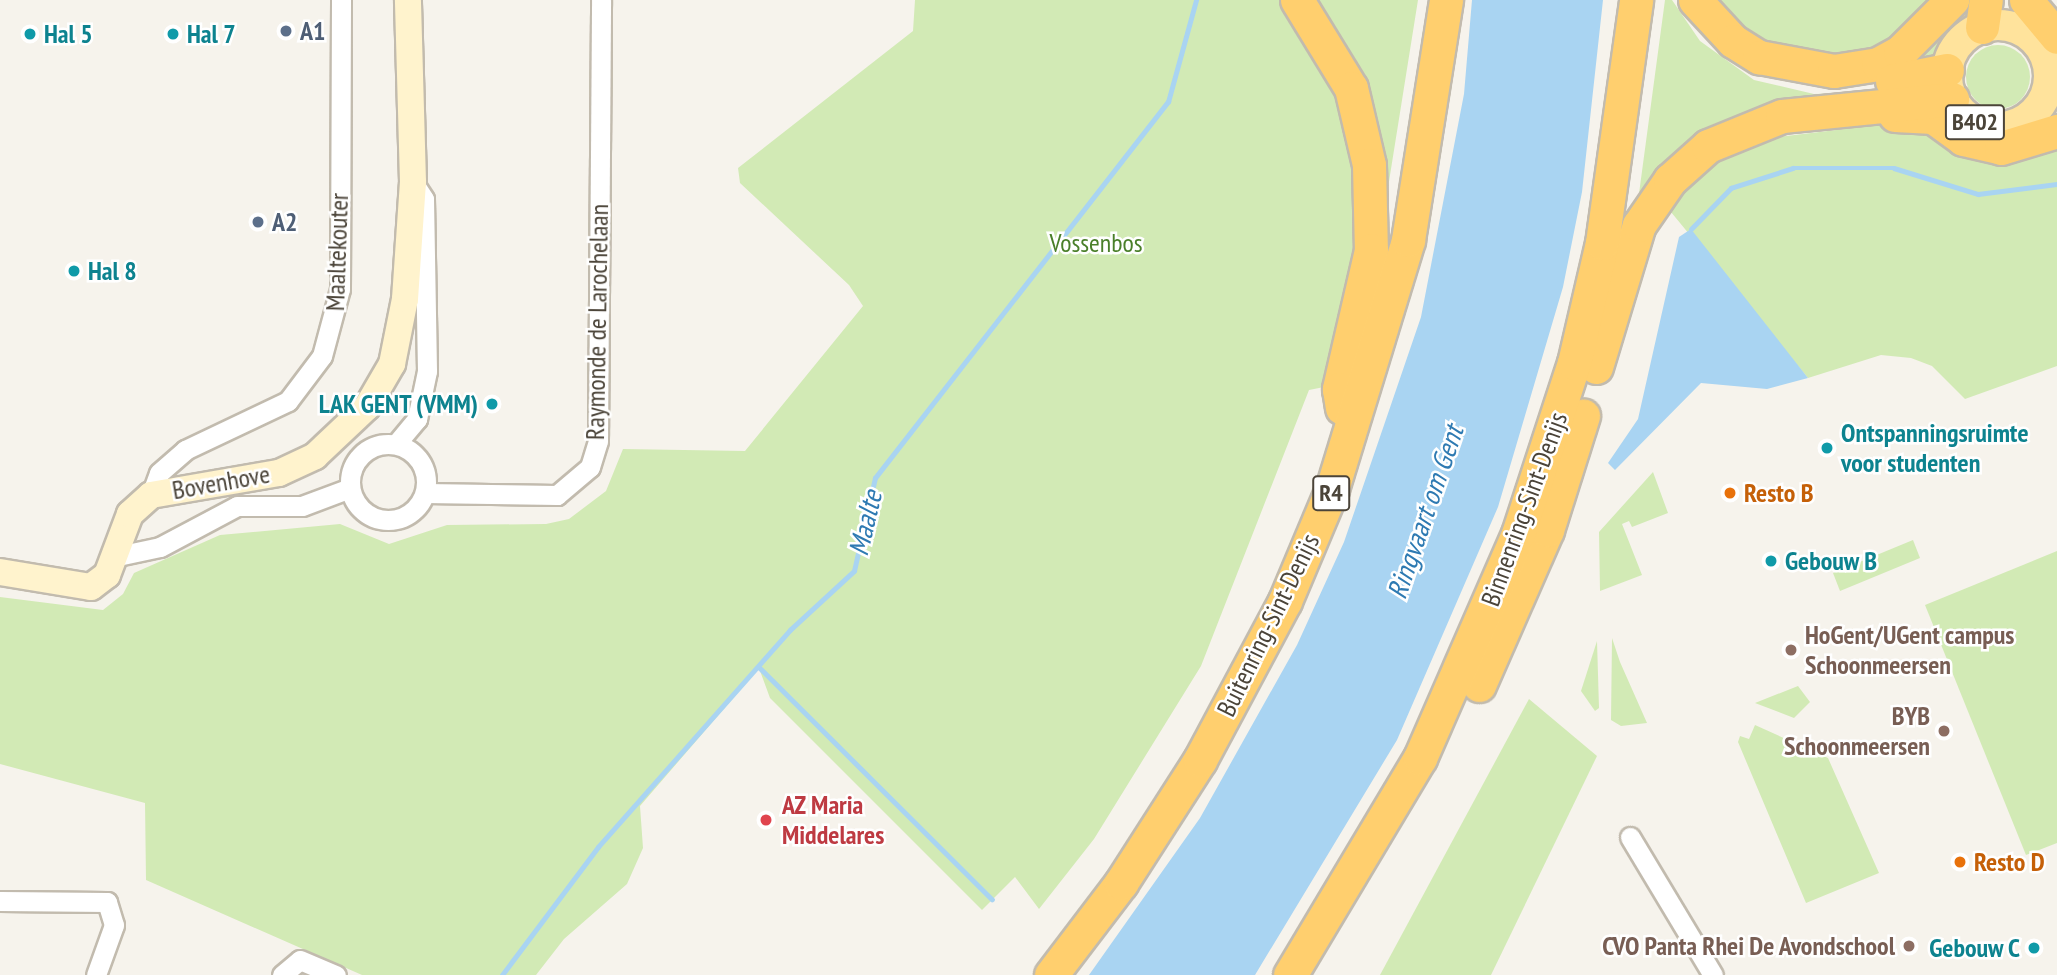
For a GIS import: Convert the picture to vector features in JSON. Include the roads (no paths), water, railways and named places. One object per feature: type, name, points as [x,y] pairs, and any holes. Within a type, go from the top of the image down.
[{"type":"highway","points":[[1297,0],[1351,88],[1369,165],[1371,250],[1339,389],[1342,408]]},
{"type":"highway","points":[[1083,923],[1182,760],[1237,653],[1284,557],[1342,408],[1398,198],[1426,0]]},
{"type":"highway","name":"Buitenring-Sint-Denijs","points":[[1051,975],[1083,923],[1200,760],[1285,601],[1332,489],[1408,240],[1446,0]]},
{"type":"highway","name":"Binnenring-Sint-Denijs","points":[[1290,975],[1386,821],[1492,603],[1554,431],[1602,243],[1636,0]]},
{"type":"highway","points":[[1681,0],[1725,53],[1776,80],[1826,88],[1950,84]]},
{"type":"highway","points":[[1695,0],[1733,41],[1759,57],[1833,71],[1878,64],[1900,52],[1952,0]]},
{"type":"highway","points":[[2003,11],[2057,37]]},
{"type":"highway","points":[[1386,821],[1420,794],[1502,640],[1547,530],[1618,279],[1656,198],[1688,163],[1735,131],[1782,116],[1849,107],[1950,84]]},
{"type":"highway","points":[[1849,107],[1859,118],[1933,117],[1963,139],[2001,149],[2049,119]]},
{"type":"main road","name":"B402","points":[[2003,11],[2038,45],[2053,81],[2049,119],[1990,127],[1968,117],[1950,84],[1959,44],[2003,11]]},
{"type":"street","name":"Maaltekouter","points":[[151,495],[159,473],[192,445],[288,401],[322,356],[340,289],[341,0]]},
{"type":"street","name":"Bovenhove","points":[[0,572],[91,587],[107,575],[130,514],[151,495],[279,473],[315,456],[368,407],[400,336],[413,182],[408,0]]},
{"type":"street","name":"Raymonde de Larochelaan","points":[[425,493],[557,495],[590,467],[598,441],[601,0]]},
{"type":"street","points":[[396,444],[424,468],[425,493],[410,514],[386,520],[362,510],[350,488],[362,454],[396,444],[416,419],[427,371],[424,198],[413,182]]},
{"type":"street","points":[[113,558],[160,547],[237,506],[302,506],[350,488]]},
{"type":"street","points":[[1630,837],[1713,975]]},
{"type":"street","points":[[0,901],[107,902],[114,925],[96,975]]},
{"type":"street","points":[[282,975],[300,960],[336,975]]},
{"type":"water","name":"Ringvaart om Gent","points":[[1472,0],[1603,0],[1582,192],[1563,287],[1498,507],[1397,740],[1255,975],[1089,975],[1200,818],[1297,645],[1344,542],[1421,317],[1464,94]]},
{"type":"water","points":[[1691,229],[1808,378],[1767,389],[1701,383],[1615,470],[1608,463],[1638,419],[1679,237]]},
{"type":"waterway","name":"Maalte","points":[[502,975],[598,847],[790,630],[854,571],[875,478],[1168,102],[1196,0]]},
{"type":"waterway","points":[[1691,229],[1731,188],[1793,168],[1894,168],[1978,194],[2057,184]]},
{"type":"waterway","points":[[759,667],[992,899]]},
{"type":"place","name":"A1","points":[[286,31]]},
{"type":"place","name":"Hal 5","points":[[30,34]]},
{"type":"place","name":"Hal 7","points":[[173,34]]},
{"type":"place","name":"A2","points":[[258,222]]},
{"type":"place","name":"Hal 8","points":[[74,271]]},
{"type":"place","name":"LAK GENT (VMM)","points":[[492,404]]},
{"type":"place","name":"Ontspanningsruimte voor studenten","points":[[1827,448]]},
{"type":"place","name":"Resto B","points":[[1730,493]]},
{"type":"place","name":"Gebouw B","points":[[1771,561]]},
{"type":"place","name":"HoGent/UGent campus Schoonmeersen","points":[[1791,650]]},
{"type":"place","name":"BYB Schoonmeersen","points":[[1944,731]]},
{"type":"place","name":"AZ Maria Middelares","points":[[766,820]]},
{"type":"place","name":"Resto D","points":[[1960,862]]},
{"type":"place","name":"CVO Panta Rhei De Avondschool","points":[[1909,946]]},
{"type":"place","name":"Gebouw C","points":[[2034,948]]},
{"type":"park label","name":"Vossenbos","points":[[1096,243]]}]
